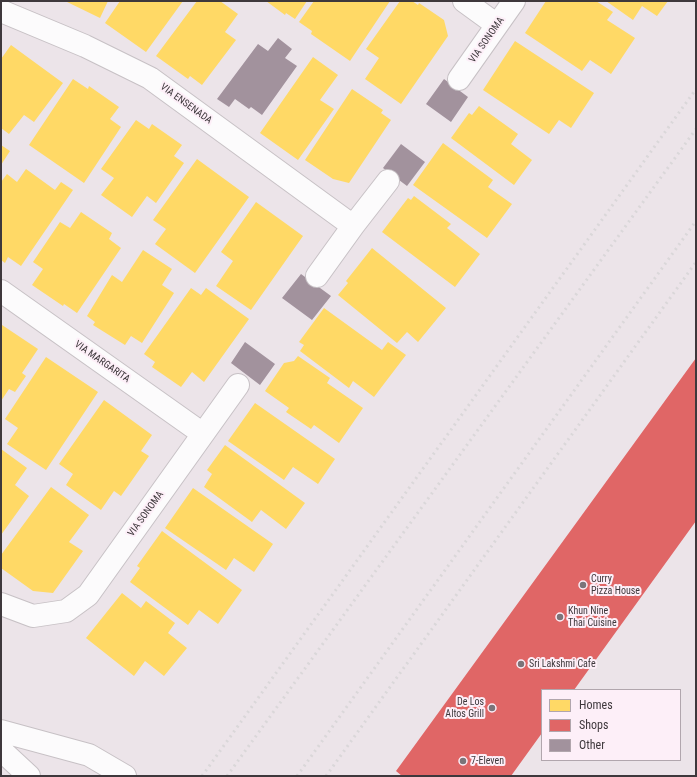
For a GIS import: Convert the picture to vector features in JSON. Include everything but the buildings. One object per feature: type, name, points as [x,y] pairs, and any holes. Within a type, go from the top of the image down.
[{"type":"street","points":[[464,1],[497,24]]},
{"type":"street","name":"VIA SONOMA","points":[[459,79],[514,1]]},
{"type":"street","name":"VIA ENSENADA","points":[[1,11],[85,46],[150,78],[353,226]]},
{"type":"street","points":[[316,276],[388,181]]},
{"type":"street","name":"VIA MARGARITA","points":[[1,291],[203,434]]},
{"type":"street","name":"VIA SONOMA","points":[[1,604],[33,616],[66,611],[88,595],[238,385]]},
{"type":"street","points":[[1,731],[89,755],[125,776]]},
{"type":"street","points":[[1,750],[29,776]]},
{"type":"railway","points":[[202,776],[696,89]]},
{"type":"railway","points":[[227,776],[696,129]]},
{"type":"railway","points":[[297,776],[696,221]]},
{"type":"railway","points":[[326,776],[696,262]]},
{"type":"place","name":"Curry Pizza House","points":[[583,585]]},
{"type":"place","name":"Khun Nine Thai Cuisine","points":[[560,617]]},
{"type":"place","name":"Sri Lakshmi Cafe","points":[[521,664]]},
{"type":"place","name":"De Los Altos Grill","points":[[492,708]]},
{"type":"place","name":"7-Eleven","points":[[463,761]]}]
